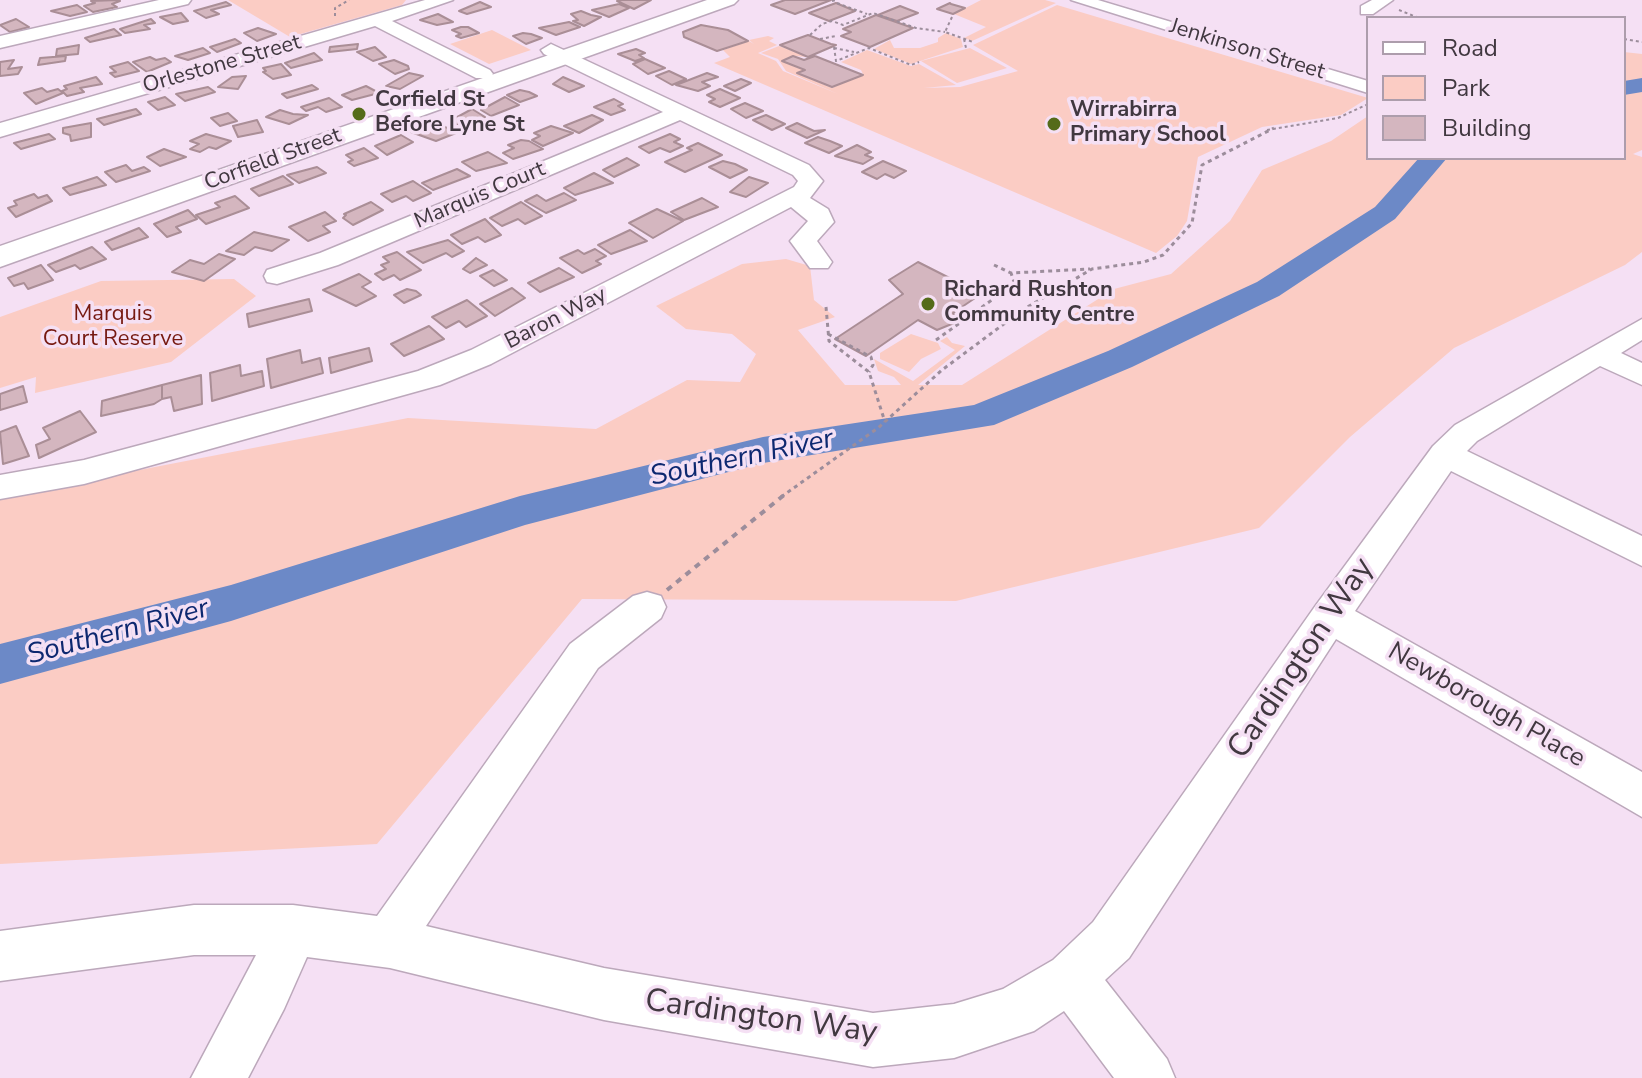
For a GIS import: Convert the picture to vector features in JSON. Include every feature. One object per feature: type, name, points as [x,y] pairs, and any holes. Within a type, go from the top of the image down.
[{"type":"main road","name":"Corfield Street","points":[[0,257],[559,54],[697,0]]},
{"type":"main road","name":"Corfield Street","points":[[0,240],[483,74],[559,54],[727,0]]},
{"type":"street","points":[[0,42],[36,37],[182,0]]},
{"type":"street","name":"Orlestone Street","points":[[0,130],[442,0]]},
{"type":"street","name":"Jenkinson Street","points":[[1080,0],[1366,86]]},
{"type":"street","points":[[1367,10],[1384,0]]},
{"type":"street","points":[[377,20],[483,74]]},
{"type":"street","points":[[559,54],[801,170],[811,181],[792,197],[819,214],[821,222],[803,241],[819,262]]},
{"type":"street","name":"Marquis Court","points":[[277,276],[329,259],[682,112]]},
{"type":"street","name":"Baron Way","points":[[0,487],[84,472],[429,378],[481,357],[792,197]]},
{"type":"street","name":"Cardington Way","points":[[0,956],[194,930],[293,930],[390,943],[604,994],[873,1040],[954,1031],[1015,1012],[1071,978],[1111,940],[1330,616],[1445,454],[1466,433],[1642,328]]},
{"type":"street","points":[[1600,354],[1642,375]]},
{"type":"street","points":[[1445,454],[1642,552]]},
{"type":"street","points":[[390,943],[405,915],[584,656],[647,607]]},
{"type":"street","name":"Newborough Place","points":[[1330,616],[1642,796]]},
{"type":"street","points":[[218,1078],[266,991],[293,930]]},
{"type":"street","points":[[1071,978],[1148,1078]]},
{"type":"path","points":[[835,1],[916,28],[945,32],[973,42]]},
{"type":"path","points":[[810,35],[832,21],[843,25],[869,14]]},
{"type":"path","points":[[944,20],[951,19],[945,32]]},
{"type":"path","points":[[815,31],[832,34],[820,39]]},
{"type":"path","points":[[964,39],[966,48]]},
{"type":"path","points":[[856,53],[834,48],[836,61],[869,48],[911,65],[919,62]]},
{"type":"path","points":[[994,265],[1011,273],[1092,269],[1144,262],[1163,255],[1180,240],[1192,223],[1202,165],[1211,158],[1269,129],[1338,118],[1366,105]]},
{"type":"path","points":[[647,607],[754,517],[878,428],[942,370],[991,332],[1092,269]]},
{"type":"path","points":[[936,340],[1010,287],[1014,282],[1011,273]]},
{"type":"path","points":[[826,307],[832,346],[869,372],[885,422]]},
{"type":"path","points":[[828,334],[871,357],[873,365],[869,372]]},
{"type":"green space","points":[[228,0],[406,0],[402,5],[290,37]]},
{"type":"green space","points":[[981,0],[1045,0],[1056,3],[972,41],[964,38],[986,27],[954,14]]},
{"type":"green space","name":"Wirrabirra Primary School","points":[[1057,5],[1366,99],[1341,115],[1262,127],[1198,157],[1187,221],[1177,236],[1156,253],[714,63],[730,57],[723,50],[749,41],[754,44],[749,40],[768,36],[774,38],[769,41],[777,45],[758,53],[776,61],[783,71],[838,94],[786,71],[778,59],[761,53],[779,46],[808,57],[794,56],[782,61],[803,70],[798,74],[832,88],[863,74],[861,70],[841,62],[867,50],[911,66],[919,64],[956,85],[924,88],[960,87],[1018,71],[973,45]]},
{"type":"green space","points":[[492,30],[531,50],[489,64],[450,44]]},
{"type":"green space","points":[[946,33],[961,39],[963,47],[911,64],[874,49],[890,40],[894,48],[920,48],[938,42],[938,38]]},
{"type":"green space","points":[[970,48],[1007,68],[957,83],[921,61]]},
{"type":"green space","points":[[1626,52],[1642,54],[1642,150],[1633,154],[1642,157],[1642,252],[1625,265],[1454,348],[1350,437],[1259,528],[956,601],[582,599],[377,844],[0,864],[0,497],[408,418],[596,429],[687,380],[740,382],[756,354],[732,334],[686,329],[656,306],[742,264],[786,259],[810,266],[814,300],[835,317],[798,330],[845,385],[901,385],[894,377],[878,371],[874,359],[913,381],[955,350],[940,341],[947,337],[952,343],[965,346],[918,385],[962,385],[1114,289],[1171,274],[1230,221],[1262,170],[1331,141],[1366,117],[1366,160],[1626,160]]},
{"type":"green space","name":"Marquis Court Reserve","points":[[234,279],[256,296],[171,362],[35,393],[36,377],[0,388],[0,317],[101,281]]},
{"type":"green space","points":[[911,334],[938,343],[941,349],[921,359],[909,372],[880,359],[880,353]]},
{"type":"building","points":[[622,0],[651,0],[634,9],[617,1]]},
{"type":"building","points":[[785,0],[831,0],[795,14],[771,5]]},
{"type":"building","points":[[91,1],[120,1],[112,4],[117,7],[93,12],[84,6],[95,3]]},
{"type":"building","points":[[226,2],[231,5],[211,10],[219,14],[206,18],[194,11]]},
{"type":"building","points":[[480,2],[491,7],[467,14],[459,11]]},
{"type":"building","points":[[836,3],[855,11],[829,21],[809,13]]},
{"type":"building","points":[[950,3],[965,8],[953,14],[937,9]]},
{"type":"building","points":[[619,4],[629,8],[609,17],[592,10]]},
{"type":"building","points":[[77,5],[87,12],[70,16],[51,11]]},
{"type":"building","points":[[900,6],[918,13],[897,21],[878,15]]},
{"type":"building","points":[[581,11],[601,17],[584,26],[573,21],[578,20],[571,14]]},
{"type":"building","points":[[181,13],[188,21],[173,24],[160,17]]},
{"type":"building","points":[[438,14],[453,22],[437,25],[420,20]]},
{"type":"building","points":[[876,15],[913,28],[870,47],[841,36],[851,32],[843,29]]},
{"type":"building","points":[[16,19],[29,27],[10,32],[0,25]]},
{"type":"building","points":[[151,19],[155,23],[144,25],[150,29],[125,33],[120,29]]},
{"type":"building","points":[[569,22],[580,27],[556,35],[539,28]]},
{"type":"building","points":[[701,25],[728,30],[748,41],[717,51],[684,37],[683,32]]},
{"type":"building","points":[[461,27],[479,33],[461,38],[456,36],[461,34],[452,30]]},
{"type":"building","points":[[258,28],[276,34],[257,41],[244,33]]},
{"type":"building","points":[[114,29],[121,35],[90,42],[85,38]]},
{"type":"building","points":[[523,33],[542,38],[526,44],[513,36]]},
{"type":"building","points":[[808,35],[836,45],[808,57],[780,45]]},
{"type":"building","points":[[235,39],[241,43],[217,52],[210,47]]},
{"type":"building","points":[[358,44],[357,49],[329,52],[330,47]]},
{"type":"building","points":[[79,45],[78,54],[56,56],[57,49]]},
{"type":"building","points":[[375,47],[386,57],[373,61],[357,52]]},
{"type":"building","points":[[203,48],[210,53],[188,60],[175,56]]},
{"type":"building","points":[[636,49],[645,53],[639,55],[644,58],[635,61],[618,54]]},
{"type":"building","points":[[314,53],[322,60],[291,68],[285,63]]},
{"type":"building","points":[[66,56],[65,61],[38,65],[40,58]]},
{"type":"building","points":[[793,56],[804,60],[815,56],[863,75],[832,87],[797,73],[805,70],[782,61]]},
{"type":"building","points":[[150,57],[156,60],[165,58],[171,62],[147,72],[133,62]]},
{"type":"building","points":[[645,59],[665,68],[648,74],[633,64]]},
{"type":"building","points":[[14,60],[8,69],[22,67],[18,74],[0,76],[0,62]]},
{"type":"building","points":[[394,60],[409,69],[395,74],[379,64]]},
{"type":"building","points":[[128,62],[139,71],[115,77],[110,73],[116,72],[110,67]]},
{"type":"building","points":[[281,64],[291,75],[273,79],[263,72],[266,71],[263,68]]},
{"type":"building","points":[[669,71],[686,79],[672,85],[656,76]]},
{"type":"building","points":[[409,73],[423,76],[400,89],[386,86]]},
{"type":"building","points":[[707,73],[718,77],[702,82],[710,86],[698,91],[676,85]]},
{"type":"building","points":[[246,76],[238,89],[218,87],[232,77]]},
{"type":"building","points":[[96,77],[102,84],[80,88],[84,92],[67,96],[62,91],[67,89],[64,86]]},
{"type":"building","points":[[563,77],[584,86],[569,92],[553,84]]},
{"type":"building","points":[[741,79],[751,83],[735,91],[724,86]]},
{"type":"building","points":[[312,85],[318,89],[287,98],[282,94]]},
{"type":"building","points":[[366,86],[379,93],[352,100],[342,95]]},
{"type":"building","points":[[208,87],[215,92],[185,101],[176,94]]},
{"type":"building","points":[[42,88],[47,92],[58,89],[63,93],[36,104],[24,93]]},
{"type":"building","points":[[720,89],[740,98],[720,107],[709,102],[715,99],[707,95]]},
{"type":"building","points":[[520,90],[537,96],[520,102],[507,95]]},
{"type":"building","points":[[165,97],[175,105],[158,110],[148,102]]},
{"type":"building","points":[[505,97],[519,105],[491,116],[481,110]]},
{"type":"building","points":[[329,98],[342,107],[326,112],[318,107],[306,111],[301,107]]},
{"type":"building","points":[[614,99],[623,104],[618,106],[625,110],[611,115],[594,107]]},
{"type":"building","points":[[745,103],[763,111],[746,118],[731,109]]},
{"type":"building","points":[[136,109],[141,114],[104,125],[97,119]]},
{"type":"building","points":[[472,109],[485,117],[460,126],[450,121]]},
{"type":"building","points":[[280,110],[308,115],[289,124],[266,117]]},
{"type":"building","points":[[228,113],[237,121],[220,126],[211,118]]},
{"type":"building","points":[[592,115],[603,120],[579,133],[564,126]]},
{"type":"building","points":[[766,115],[785,124],[772,130],[753,120]]},
{"type":"building","points":[[257,120],[263,132],[238,137],[233,126]]},
{"type":"building","points":[[435,121],[456,133],[436,141],[408,131]]},
{"type":"building","points":[[91,123],[91,137],[71,141],[70,135],[63,133],[63,128]]},
{"type":"building","points":[[797,123],[814,131],[825,130],[807,138],[786,128]]},
{"type":"building","points":[[551,126],[573,133],[543,146],[532,140],[540,136],[534,133]]},
{"type":"building","points":[[49,134],[55,139],[21,149],[14,143]]},
{"type":"building","points":[[206,134],[231,141],[216,149],[209,147],[200,152],[190,149],[199,144],[190,141]]},
{"type":"building","points":[[670,134],[680,139],[674,142],[683,146],[670,152],[660,148],[649,153],[639,147]]},
{"type":"building","points":[[401,135],[413,142],[387,155],[375,146]]},
{"type":"building","points":[[818,137],[842,146],[829,153],[805,143]]},
{"type":"building","points":[[521,140],[543,149],[513,159],[503,153],[514,148],[508,145]]},
{"type":"building","points":[[698,143],[722,155],[685,172],[665,162],[692,150],[687,148]]},
{"type":"building","points":[[857,145],[871,152],[865,155],[873,158],[863,164],[835,156]]},
{"type":"building","points":[[364,148],[378,158],[354,166],[348,162],[353,160],[346,155]]},
{"type":"building","points":[[164,149],[186,157],[160,166],[147,157]]},
{"type":"building","points":[[488,152],[507,163],[476,171],[462,162]]},
{"type":"building","points":[[627,158],[639,165],[614,177],[603,170]]},
{"type":"building","points":[[723,161],[747,170],[730,178],[709,167]]},
{"type":"building","points":[[883,161],[906,171],[894,178],[885,174],[877,179],[862,172]]},
{"type":"building","points":[[126,165],[132,171],[144,167],[150,171],[116,182],[105,172]]},
{"type":"building","points":[[317,167],[326,173],[299,183],[287,175]]},
{"type":"building","points":[[457,169],[470,176],[433,190],[422,183]]},
{"type":"building","points":[[594,173],[613,183],[575,195],[564,188]]},
{"type":"building","points":[[283,176],[293,184],[259,196],[251,189]]},
{"type":"building","points":[[97,177],[106,185],[70,195],[63,188]]},
{"type":"building","points":[[749,177],[768,183],[746,197],[730,192]]},
{"type":"building","points":[[413,181],[431,193],[413,201],[406,196],[392,202],[381,194]]},
{"type":"building","points":[[564,193],[576,200],[546,213],[525,201],[537,195],[546,201]]},
{"type":"building","points":[[34,194],[38,198],[47,195],[52,201],[16,217],[8,208],[17,205],[14,201]]},
{"type":"building","points":[[235,196],[249,208],[206,224],[196,215],[220,207],[215,203]]},
{"type":"building","points":[[702,198],[718,207],[684,220],[671,212]]},
{"type":"building","points":[[371,202],[383,210],[353,225],[343,218],[344,214]]},
{"type":"building","points":[[521,202],[542,216],[525,224],[518,219],[502,226],[490,218]]},
{"type":"building","points":[[657,209],[683,221],[653,238],[629,223]]},
{"type":"building","points":[[188,210],[197,219],[176,227],[181,232],[167,237],[154,224]]},
{"type":"building","points":[[325,212],[336,221],[323,226],[330,232],[308,241],[289,227]]},
{"type":"building","points":[[485,219],[501,235],[485,242],[478,237],[462,244],[451,235]]},
{"type":"building","points":[[139,228],[148,237],[112,250],[105,242]]},
{"type":"building","points":[[630,230],[647,241],[611,254],[598,245]]},
{"type":"building","points":[[254,232],[289,240],[272,251],[255,247],[244,255],[226,251]]},
{"type":"building","points":[[448,240],[464,251],[452,257],[446,253],[423,263],[407,252]]},
{"type":"building","points":[[92,247],[106,259],[80,269],[75,265],[56,272],[48,265]]},
{"type":"building","points":[[595,249],[606,256],[596,261],[601,264],[582,273],[560,258],[578,250],[584,254]]},
{"type":"building","points":[[397,252],[421,270],[400,280],[394,275],[383,280],[375,274],[386,269],[381,265],[389,262],[383,257]]},
{"type":"building","points":[[219,254],[235,259],[204,281],[172,272],[190,260],[204,264]]},
{"type":"building","points":[[476,258],[487,265],[470,273],[463,269]]},
{"type":"building","name":"Richard Rushton Community Centre","points":[[918,262],[981,294],[953,313],[959,321],[937,330],[918,320],[866,356],[835,339],[903,294],[889,280]]},
{"type":"building","points":[[41,265],[53,280],[28,289],[24,283],[14,286],[8,278]]},
{"type":"building","points":[[559,268],[574,277],[540,292],[528,283]]},
{"type":"building","points":[[493,270],[507,280],[494,286],[480,276]]},
{"type":"building","points":[[359,274],[371,282],[362,287],[376,296],[356,306],[323,290]]},
{"type":"building","points":[[512,288],[525,298],[495,316],[480,304]]},
{"type":"building","points":[[407,289],[421,295],[404,303],[394,295]]},
{"type":"building","points":[[309,299],[312,311],[249,327],[247,314]]},
{"type":"building","points":[[467,300],[487,316],[466,327],[459,321],[446,328],[432,317]]},
{"type":"building","points":[[429,326],[444,339],[404,356],[391,344]]},
{"type":"building","points":[[369,348],[372,361],[331,373],[329,358]]},
{"type":"building","points":[[300,350],[302,363],[320,358],[323,373],[271,388],[267,359]]},
{"type":"building","points":[[240,365],[241,376],[262,371],[264,386],[212,401],[210,373]]},
{"type":"building","points":[[201,375],[202,404],[174,411],[171,397],[162,399],[162,385]]},
{"type":"building","points":[[162,385],[162,399],[154,404],[101,416],[102,401]]},
{"type":"building","points":[[23,386],[27,402],[0,410],[0,394]]},
{"type":"building","points":[[80,411],[96,432],[39,458],[36,445],[50,439],[43,428]]},
{"type":"building","points":[[16,426],[29,456],[3,464],[0,432]]},
{"type":"waterway","name":"Southern River","points":[[1626,88],[1642,85]]},
{"type":"waterway","name":"Southern River","points":[[0,664],[231,603],[520,511],[763,450],[981,416],[1120,359],[1268,289],[1385,213],[1432,160]]},
{"type":"place","name":"Corfield St Before Lyne St","points":[[359,114]]},
{"type":"place","name":"Wirrabirra Primary School","points":[[1054,124]]},
{"type":"place","name":"Richard Rushton Community Centre","points":[[928,304]]}]
